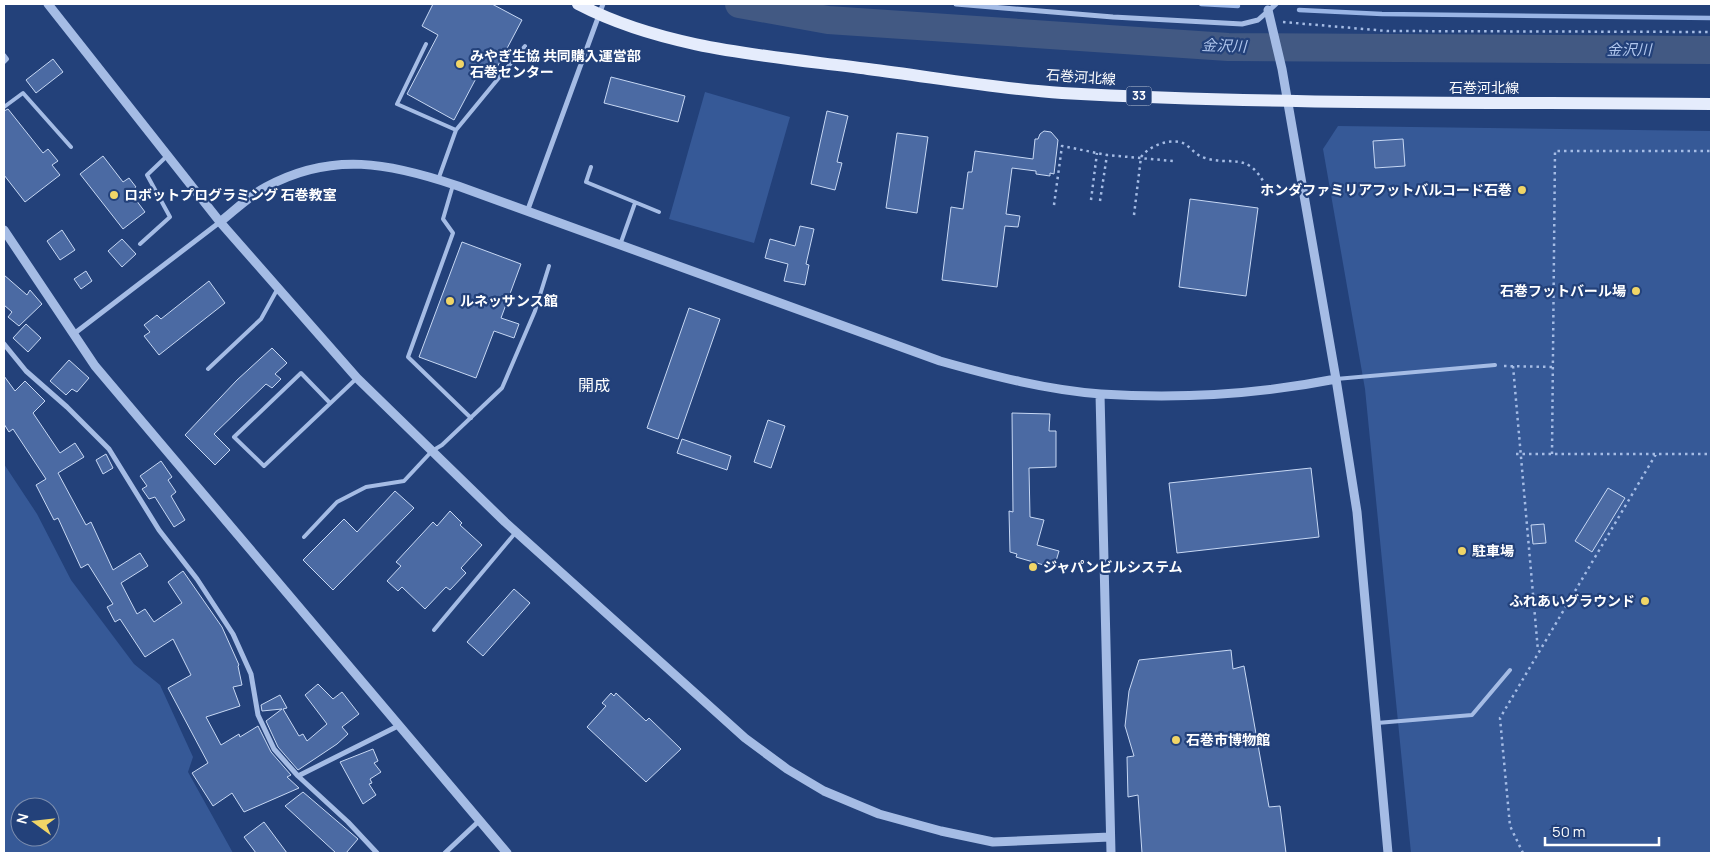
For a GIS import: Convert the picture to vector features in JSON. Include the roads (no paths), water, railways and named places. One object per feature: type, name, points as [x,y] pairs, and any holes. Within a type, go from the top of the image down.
[{"type":"main road","name":"石巻河北線","points":[[578,4],[602,9],[667,36],[764,56],[1058,92],[1287,102],[1711,104]]},
{"type":"street","points":[[48,4],[220,222],[356,378],[516,532],[745,738],[824,791],[879,814],[941,831],[993,842],[1110,838]]},
{"type":"street","points":[[956,4],[1113,17],[1242,24],[1258,20],[1271,13],[1336,379],[1357,512],[1388,853]]},
{"type":"street","points":[[527,212],[602,9]]},
{"type":"street","points":[[75,333],[264,188],[288,176],[340,163],[402,168],[453,184],[940,361],[1026,383],[1100,394],[1218,394],[1296,387],[1336,379]]},
{"type":"street","points":[[4,230],[107,380],[507,853]]},
{"type":"street","points":[[4,344],[26,371],[67,407],[109,449],[159,530],[197,579],[233,634],[251,674],[258,715],[274,748],[298,776],[348,822],[377,853]]},
{"type":"street","points":[[1100,394],[1111,853]]},
{"type":"street","points":[[298,776],[400,725]]},
{"type":"street","points":[[445,853],[479,821]]},
{"type":"lane","points":[[426,44],[397,104],[456,130]]},
{"type":"lane","points":[[438,180],[456,130],[525,46]]},
{"type":"lane","points":[[4,55],[7,59],[4,62]]},
{"type":"lane","points":[[4,107],[23,93],[71,148]]},
{"type":"lane","points":[[140,244],[170,217],[147,175],[167,156]]},
{"type":"lane","points":[[591,167],[586,182],[659,212]]},
{"type":"lane","points":[[453,184],[443,219],[453,233],[408,357],[471,418]]},
{"type":"lane","points":[[620,246],[635,202]]},
{"type":"lane","points":[[304,538],[337,502],[366,487],[404,481],[432,452],[442,445],[502,388],[535,311],[549,266]]},
{"type":"lane","points":[[208,370],[261,319],[278,288]]},
{"type":"lane","points":[[1336,379],[1495,366]]},
{"type":"lane","points":[[330,403],[301,372],[234,437],[264,466],[330,403],[356,378]]},
{"type":"lane","points":[[434,630],[516,532]]},
{"type":"lane","points":[[1377,723],[1472,715],[1510,670]]},
{"type":"waterway","name":"金沢川","points":[[739,4],[828,20],[1228,47],[1711,50]]},
{"type":"waterway","points":[[1201,4],[1238,6]]},
{"type":"waterway","points":[[1299,10],[1382,14],[1711,18]]},
{"type":"place","name":"みやぎ生協 共同購入運営部 石巻センター","points":[[460,64]]},
{"type":"place","name":"ホンダファミリアフットバルコード石巻","points":[[1522,190]]},
{"type":"place","name":"ロボットプログラミング 石巻教室","points":[[114,195]]},
{"type":"place","name":"石巻フットバール場","points":[[1636,291]]},
{"type":"place","name":"ルネッサンス館","points":[[450,301]]},
{"type":"place","name":"駐車場","points":[[1462,551]]},
{"type":"place","name":"ジャパンビルシステム","points":[[1033,567]]},
{"type":"place","name":"ふれあいグラウンド","points":[[1645,601]]},
{"type":"place","name":"石巻市博物館","points":[[1176,740]]},
{"type":"district","name":"開成","points":[[594,385]]}]
